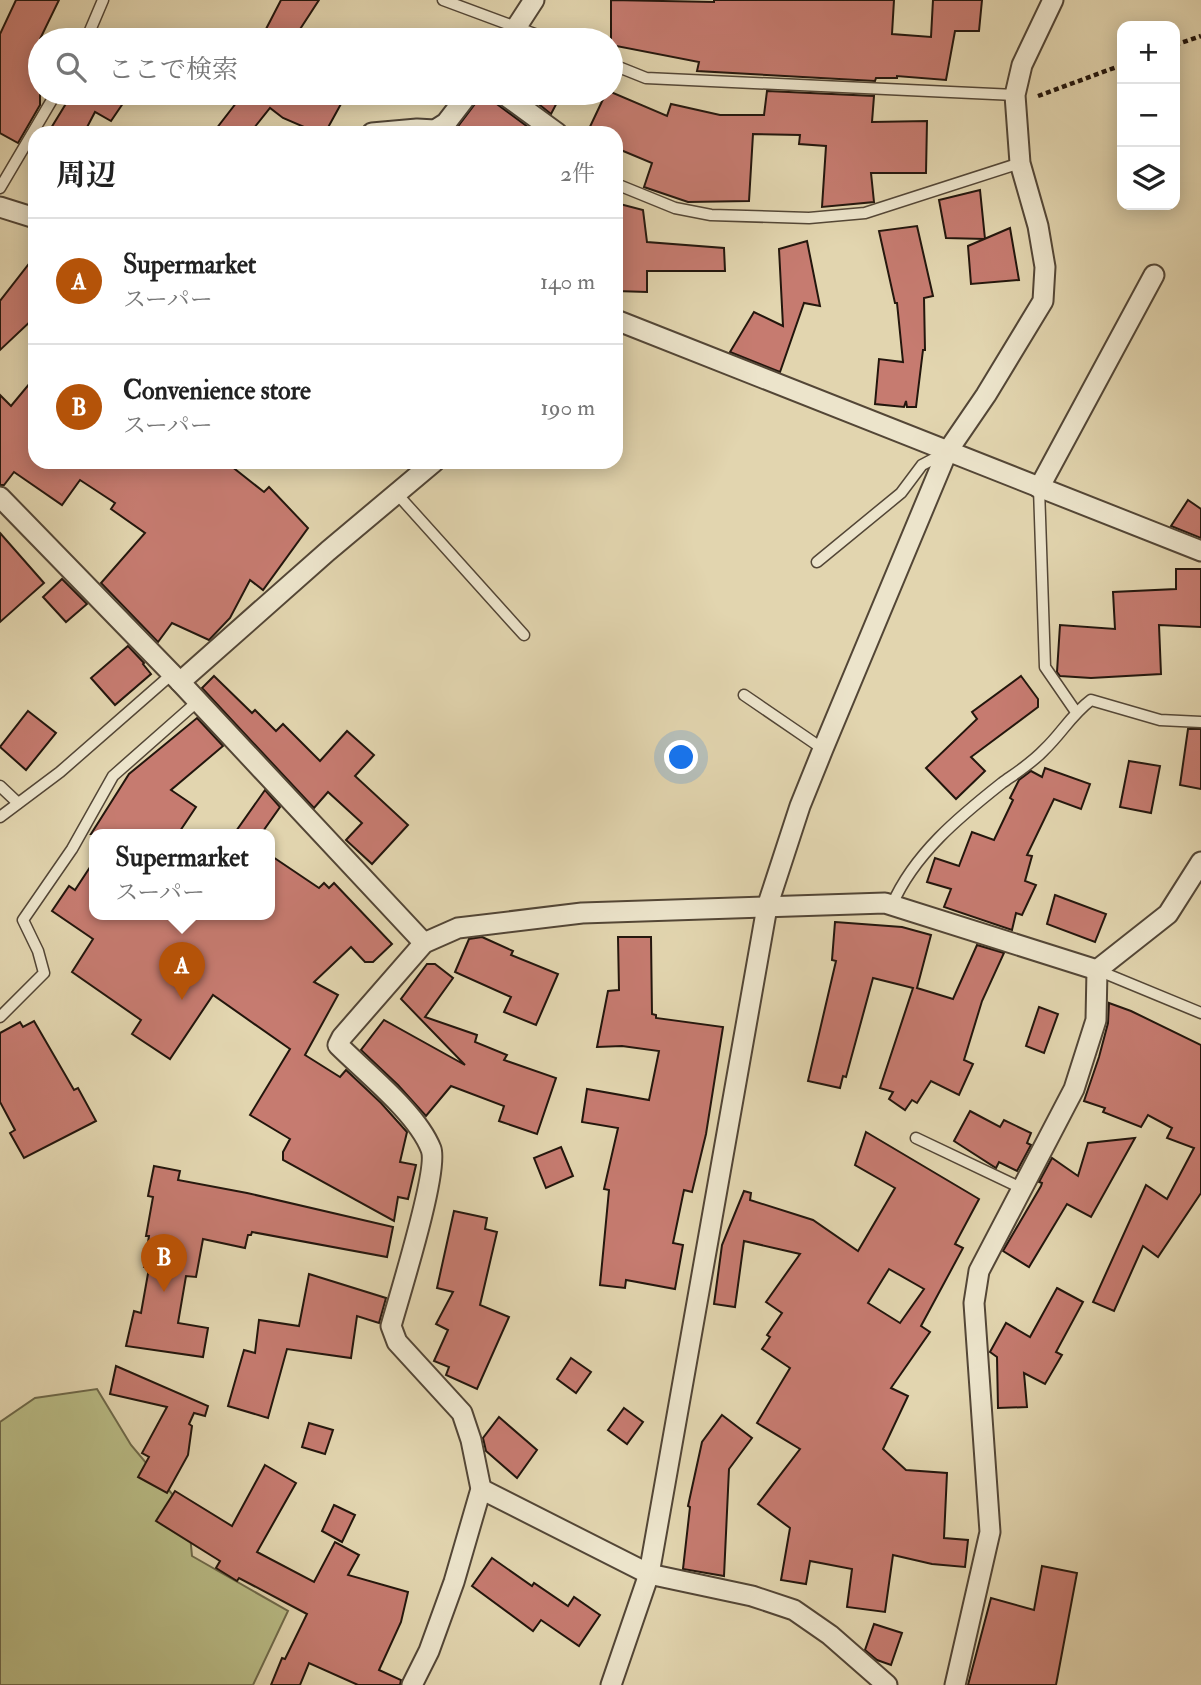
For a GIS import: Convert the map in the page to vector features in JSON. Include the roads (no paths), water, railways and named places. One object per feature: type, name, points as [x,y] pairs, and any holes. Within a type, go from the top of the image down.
[{"type":"street","points":[[517,28],[534,0]]},
{"type":"street","points":[[611,1685],[649,1574],[767,907],[800,806],[947,452],[986,395],[1043,301],[1045,267],[1038,226],[1020,163],[1016,98],[1022,65],[1053,0]]},
{"type":"street","points":[[441,126],[460,105]]},
{"type":"street","points":[[518,105],[547,126]]},
{"type":"street","points":[[0,207],[28,216]]},
{"type":"street","points":[[1039,488],[1154,275]]},
{"type":"street","points":[[623,323],[1201,551]]},
{"type":"street","points":[[176,678],[426,469]]},
{"type":"street","points":[[1,501],[176,678],[424,943]]},
{"type":"street","points":[[1097,970],[1168,914],[1201,862]]},
{"type":"street","points":[[412,1685],[429,1651],[454,1583],[481,1489],[471,1440],[462,1413],[397,1342],[391,1326],[423,1212],[432,1152],[419,1125],[338,1045],[424,943],[458,928],[582,914],[885,903],[1097,970]]},
{"type":"street","points":[[955,1685],[990,1532],[974,1303],[979,1271],[1074,1089],[1096,1020],[1097,970]]},
{"type":"street","points":[[481,1489],[649,1574],[752,1596],[794,1610],[830,1634],[887,1685]]},
{"type":"lane","points":[[91,28],[103,0]]},
{"type":"lane","points":[[443,0],[501,28]]},
{"type":"lane","points":[[623,69],[646,78],[1016,98]]},
{"type":"lane","points":[[37,126],[49,105]]},
{"type":"lane","points":[[0,188],[28,140]]},
{"type":"lane","points":[[623,187],[675,208],[711,215],[809,218],[865,213],[1020,163]]},
{"type":"lane","points":[[817,562],[901,493],[922,465],[947,452]]},
{"type":"lane","points":[[1039,488],[1045,667],[1076,712]]},
{"type":"lane","points":[[398,495],[524,635]]},
{"type":"lane","points":[[0,817],[176,678]]},
{"type":"lane","points":[[744,695],[823,749]]},
{"type":"lane","points":[[892,905],[907,876],[930,847],[972,806],[1044,750],[1076,712],[1091,700],[1160,720],[1201,722]]},
{"type":"lane","points":[[0,1017],[44,973],[38,951],[23,920],[72,849],[113,776],[198,701]]},
{"type":"lane","points":[[0,786],[18,803]]},
{"type":"lane","points":[[1097,970],[1201,1013]]},
{"type":"lane","points":[[916,1138],[1021,1188]]},
{"type":"place","name":"Supermarket","points":[[182,1000]]},
{"type":"place","name":"Convenience store","points":[[164,1292]]}]
